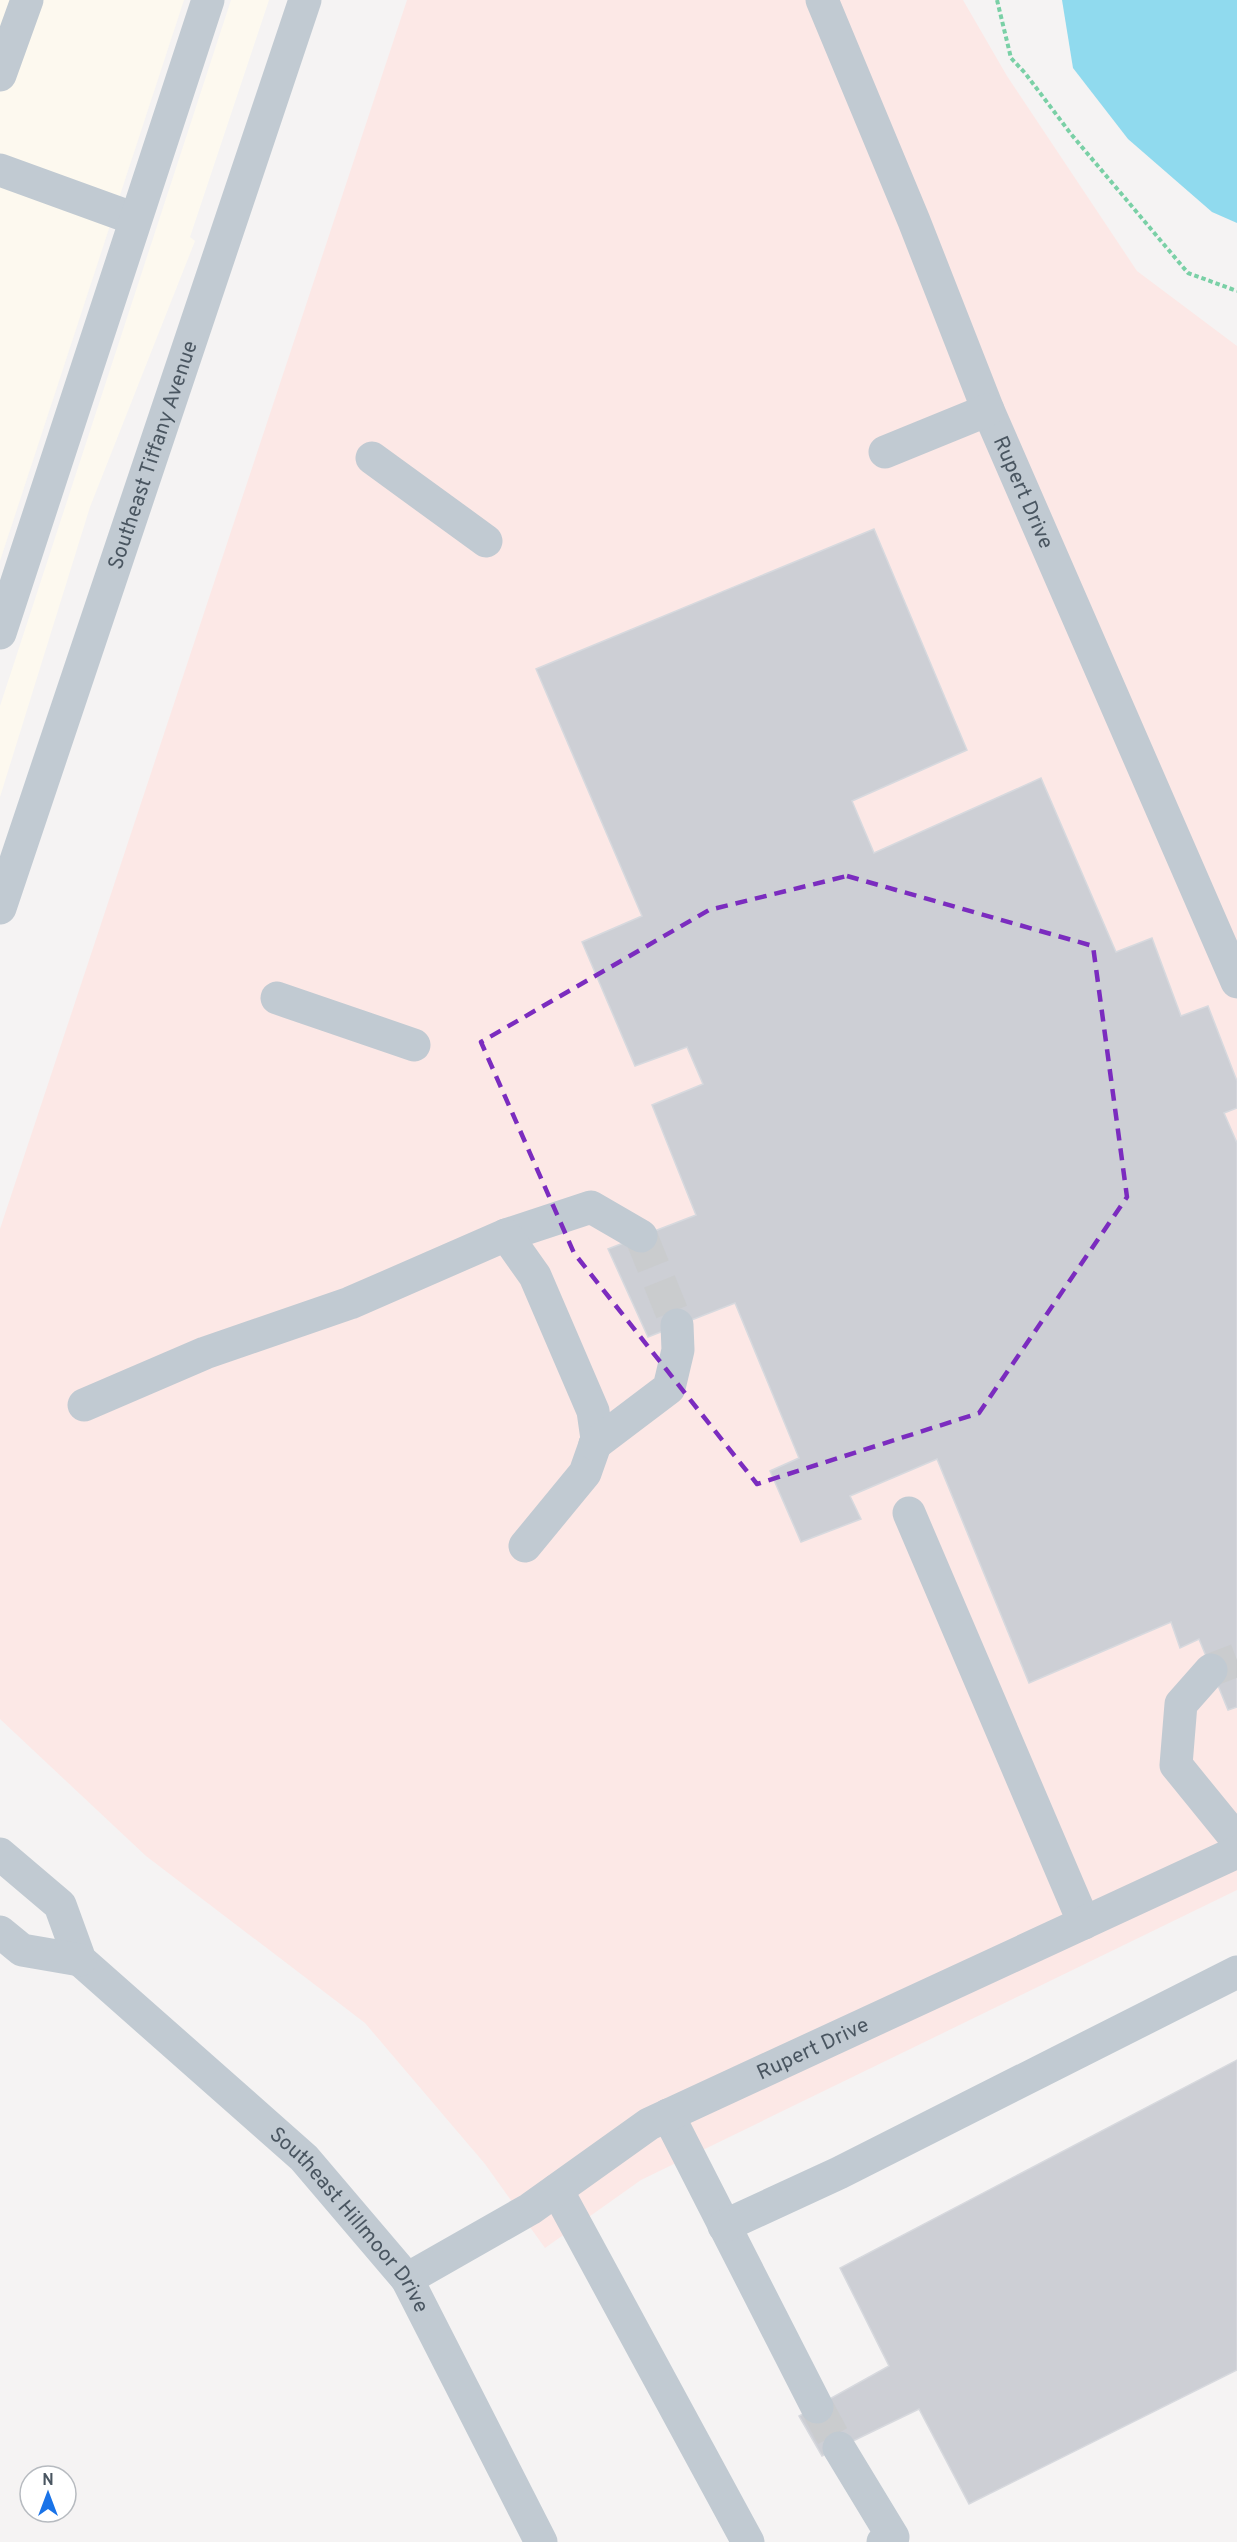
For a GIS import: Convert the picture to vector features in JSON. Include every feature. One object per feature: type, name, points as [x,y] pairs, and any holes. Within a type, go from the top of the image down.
[{"type":"street","points":[[0,75],[27,0]]},
{"type":"street","points":[[0,633],[208,0]]},
{"type":"street","name":"Southeast Tiffany Avenue","points":[[0,908],[305,0]]},
{"type":"street","name":"Rupert Drive","points":[[822,0],[914,221],[988,410],[1237,982]]},
{"type":"street","points":[[0,170],[135,219]]},
{"type":"street","points":[[885,452],[988,410]]},
{"type":"street","points":[[372,458],[486,541]]},
{"type":"street","points":[[277,998],[414,1045]]},
{"type":"street","points":[[84,1405],[205,1353],[350,1303],[506,1235],[591,1207],[641,1236]]},
{"type":"street","points":[[506,1235],[535,1276],[593,1411],[597,1439],[585,1473],[525,1546]]},
{"type":"street","points":[[595,1444],[669,1388],[678,1350],[677,1325]]},
{"type":"street","points":[[909,1512],[1084,1923]]},
{"type":"street","points":[[1211,1670],[1181,1704],[1176,1765],[1237,1840]]},
{"type":"street","name":"Rupert Drive","points":[[407,2279],[530,2209],[649,2124],[1237,1852]]},
{"type":"street","name":"Southeast Hillmoor Drive","points":[[0,1854],[60,1905],[80,1960],[303,2158],[407,2279],[541,2542]]},
{"type":"street","points":[[0,1932],[22,1950],[80,1960]]},
{"type":"street","points":[[724,2226],[839,2173],[1237,1972]]},
{"type":"street","points":[[668,2115],[817,2406]]},
{"type":"street","points":[[557,2190],[748,2542]]},
{"type":"street","points":[[839,2448],[893,2537],[883,2542]]},
{"type":"path","points":[[997,0],[1011,58],[1071,134],[1188,273],[1237,291]]},
{"type":"highlighted area","points":[[847,876],[1093,946],[1127,1197],[979,1413],[757,1484],[574,1253],[481,1042],[709,910]]},
{"type":"shaded area","points":[[0,0],[184,0],[0,561]]},
{"type":"shaded area","points":[[231,0],[269,0],[190,237],[195,241],[90,507],[0,797],[0,706]]},
{"type":"shaded area","points":[[407,0],[963,0],[1007,76],[1137,271],[1237,346],[1237,1890],[641,2180],[545,2248],[485,2164],[365,2023],[146,1856],[0,1719],[0,1229]]},
{"type":"water","points":[[1062,0],[1237,0],[1237,223],[1212,212],[1128,139],[1073,68]]},
{"type":"building","points":[[874,529],[967,750],[852,801],[874,853],[1041,778],[1116,952],[1152,938],[1181,1016],[1208,1006],[1237,1081],[1237,1108],[1224,1113],[1237,1143],[1237,1707],[1228,1710],[1199,1639],[1180,1648],[1171,1622],[1029,1683],[937,1459],[850,1496],[861,1519],[801,1542],[770,1471],[799,1458],[735,1303],[648,1337],[608,1249],[696,1215],[652,1105],[703,1084],[687,1047],[635,1066],[582,942],[642,916],[536,669]]},
{"type":"building","points":[[1237,2060],[1237,2370],[969,2504],[919,2409],[822,2456],[799,2416],[889,2366],[840,2268]]},
{"type":"tunnel","points":[[641,1236],[677,1325]]},
{"type":"tunnel","points":[[1211,1670],[1237,1660]]},
{"type":"tunnel","points":[[817,2407],[839,2448]]}]
